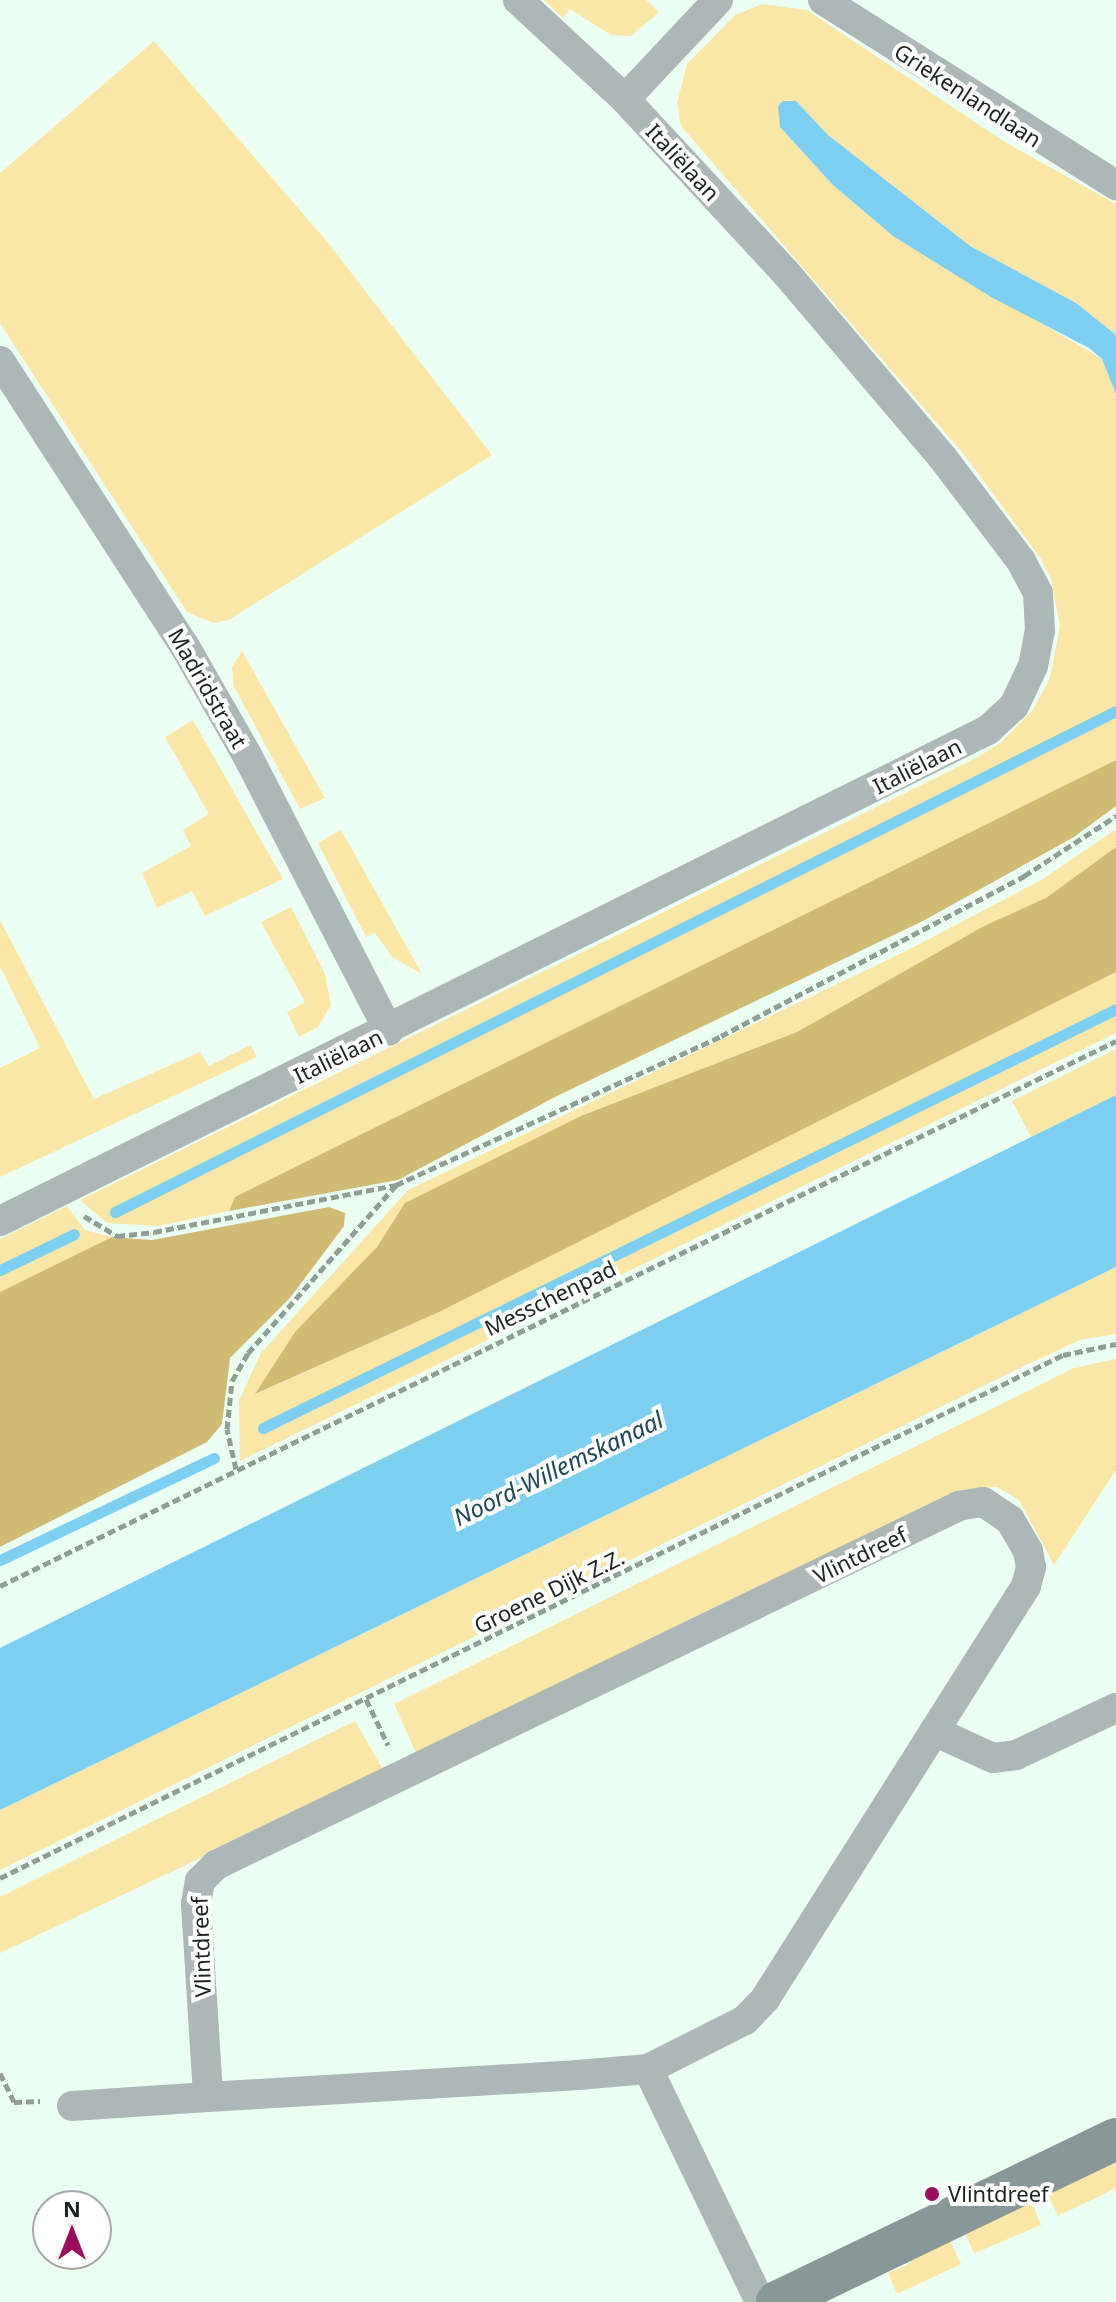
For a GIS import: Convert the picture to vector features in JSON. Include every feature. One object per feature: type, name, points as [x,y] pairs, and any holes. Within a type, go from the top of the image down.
[{"type":"street","name":"Italiëlaan","points":[[0,1221],[389,1031],[988,730],[1014,706],[1033,666],[1040,631],[1038,593],[1021,561],[942,457],[785,272],[625,99],[518,0]]},
{"type":"street","points":[[625,99],[718,0]]},
{"type":"street","name":"Griekenlandlaan","points":[[823,0],[1116,185]]},
{"type":"street","name":"Madridstraat","points":[[0,361],[184,645],[247,755],[389,1031]]},
{"type":"street","name":"Vlintdreef","points":[[72,2106],[648,2069],[745,2020],[765,1999],[1026,1586],[1031,1567],[1010,1520],[983,1502],[959,1506],[216,1865],[200,1881],[196,1904],[208,2097]]},
{"type":"street","points":[[934,1731],[993,1758],[1016,1755],[1116,1708]]},
{"type":"street","points":[[648,2069],[760,2302]]},
{"type":"street","points":[[777,2302],[1116,2139]]},
{"type":"path","points":[[69,1189],[76,1208],[93,1226],[117,1236],[396,1185],[721,1036],[1024,876],[1116,816]]},
{"type":"path","name":"Messchenpad","points":[[0,1586],[1116,1041]]},
{"type":"path","points":[[236,1469],[227,1429],[232,1381],[248,1353],[396,1185]]},
{"type":"path","name":"Groene Dijk Z.Z.","points":[[0,1878],[1063,1355],[1116,1344]]},
{"type":"path","points":[[366,1699],[403,1776]]},
{"type":"path","points":[[0,2073],[14,2102]]},
{"type":"shaded area","points":[[544,0],[646,0],[659,12],[631,36],[611,35],[570,9],[563,18]]},
{"type":"shaded area","points":[[762,4],[807,10],[1005,142],[1116,204],[1116,336],[1076,303],[970,246],[828,135],[796,101],[780,127],[833,185],[893,236],[1102,359],[1116,394],[1116,760],[235,1197],[229,1211],[159,1226],[107,1223],[80,1200],[978,757],[1000,743],[1032,711],[1050,678],[1060,626],[1051,579],[1041,559],[966,457],[681,126],[677,103],[687,64],[735,15]]},
{"type":"shaded area","points":[[154,41],[329,244],[492,455],[229,620],[213,623],[187,612],[0,323],[0,173]]},
{"type":"shaded area","points":[[242,651],[325,798],[300,809],[233,685],[232,667]]},
{"type":"shaded area","points":[[193,720],[283,879],[205,916],[192,891],[157,908],[142,873],[191,846],[183,830],[209,814],[165,737]]},
{"type":"shaded area","points":[[1116,760],[1116,806],[1074,837],[923,921],[557,1096],[398,1180],[229,1211],[235,1197]]},
{"type":"shaded area","points":[[1116,829],[1116,847],[1047,898],[984,926],[797,1032],[581,1116],[406,1203],[377,1247],[256,1394],[439,1312],[1116,972],[1116,1033],[240,1461],[239,1400],[261,1353],[408,1190],[906,951],[1043,879]]},
{"type":"shaded area","points":[[341,830],[422,974],[392,957],[375,933],[366,937],[318,843]]},
{"type":"shaded area","points":[[1116,847],[1116,972],[439,1312],[255,1394],[295,1332],[377,1247],[405,1203],[581,1116],[797,1032],[984,926],[1046,898]]},
{"type":"shaded area","points":[[291,907],[325,974],[331,1005],[318,1027],[299,1037],[287,1012],[305,1002],[261,922]]},
{"type":"shaded area","points":[[0,920],[94,1099],[200,1052],[209,1066],[251,1045],[257,1057],[0,1177],[0,1068],[40,1048],[0,966]]},
{"type":"shaded area","points":[[1116,1049],[1116,1095],[1031,1137],[1012,1101]]},
{"type":"shaded area","points":[[67,1206],[85,1230],[112,1237],[0,1292],[0,1239]]},
{"type":"shaded area","points":[[329,1207],[345,1213],[344,1226],[290,1298],[230,1358],[222,1424],[207,1442],[0,1547],[0,1292],[112,1237],[152,1240]]},
{"type":"shaded area","points":[[1116,1267],[1116,1334],[1080,1340],[1020,1368],[0,1870],[0,1810]]},
{"type":"shaded area","points":[[1116,1359],[1116,1470],[1054,1565],[1019,1500],[997,1487],[967,1489],[417,1755],[394,1704],[1074,1368]]},
{"type":"shaded area","points":[[355,1721],[384,1771],[0,1953],[0,1897]]},
{"type":"shaded area","points":[[1116,2160],[1116,2188],[1058,2216],[1047,2193]]},
{"type":"shaded area","points":[[1031,2201],[1041,2225],[974,2253],[964,2230]]},
{"type":"shaded area","points":[[950,2240],[961,2264],[897,2294],[888,2273],[911,2263],[909,2257]]},
{"type":"water","points":[[783,101],[796,101],[828,135],[970,246],[1076,303],[1116,335],[1116,394],[1102,359],[1089,348],[991,297],[893,236],[833,185],[780,127],[778,106]]},
{"type":"water","name":"Noord-Willemskanaal","points":[[1116,1095],[1116,1267],[0,1810],[0,1648]]},
{"type":"waterway","points":[[115,1212],[1116,711]]},
{"type":"waterway","points":[[263,1428],[1116,1009]]},
{"type":"waterway","points":[[0,1270],[74,1234]]},
{"type":"waterway","points":[[0,1560],[214,1458]]},
{"type":"place","name":"Vlintdreef","points":[[932,2194]]}]
